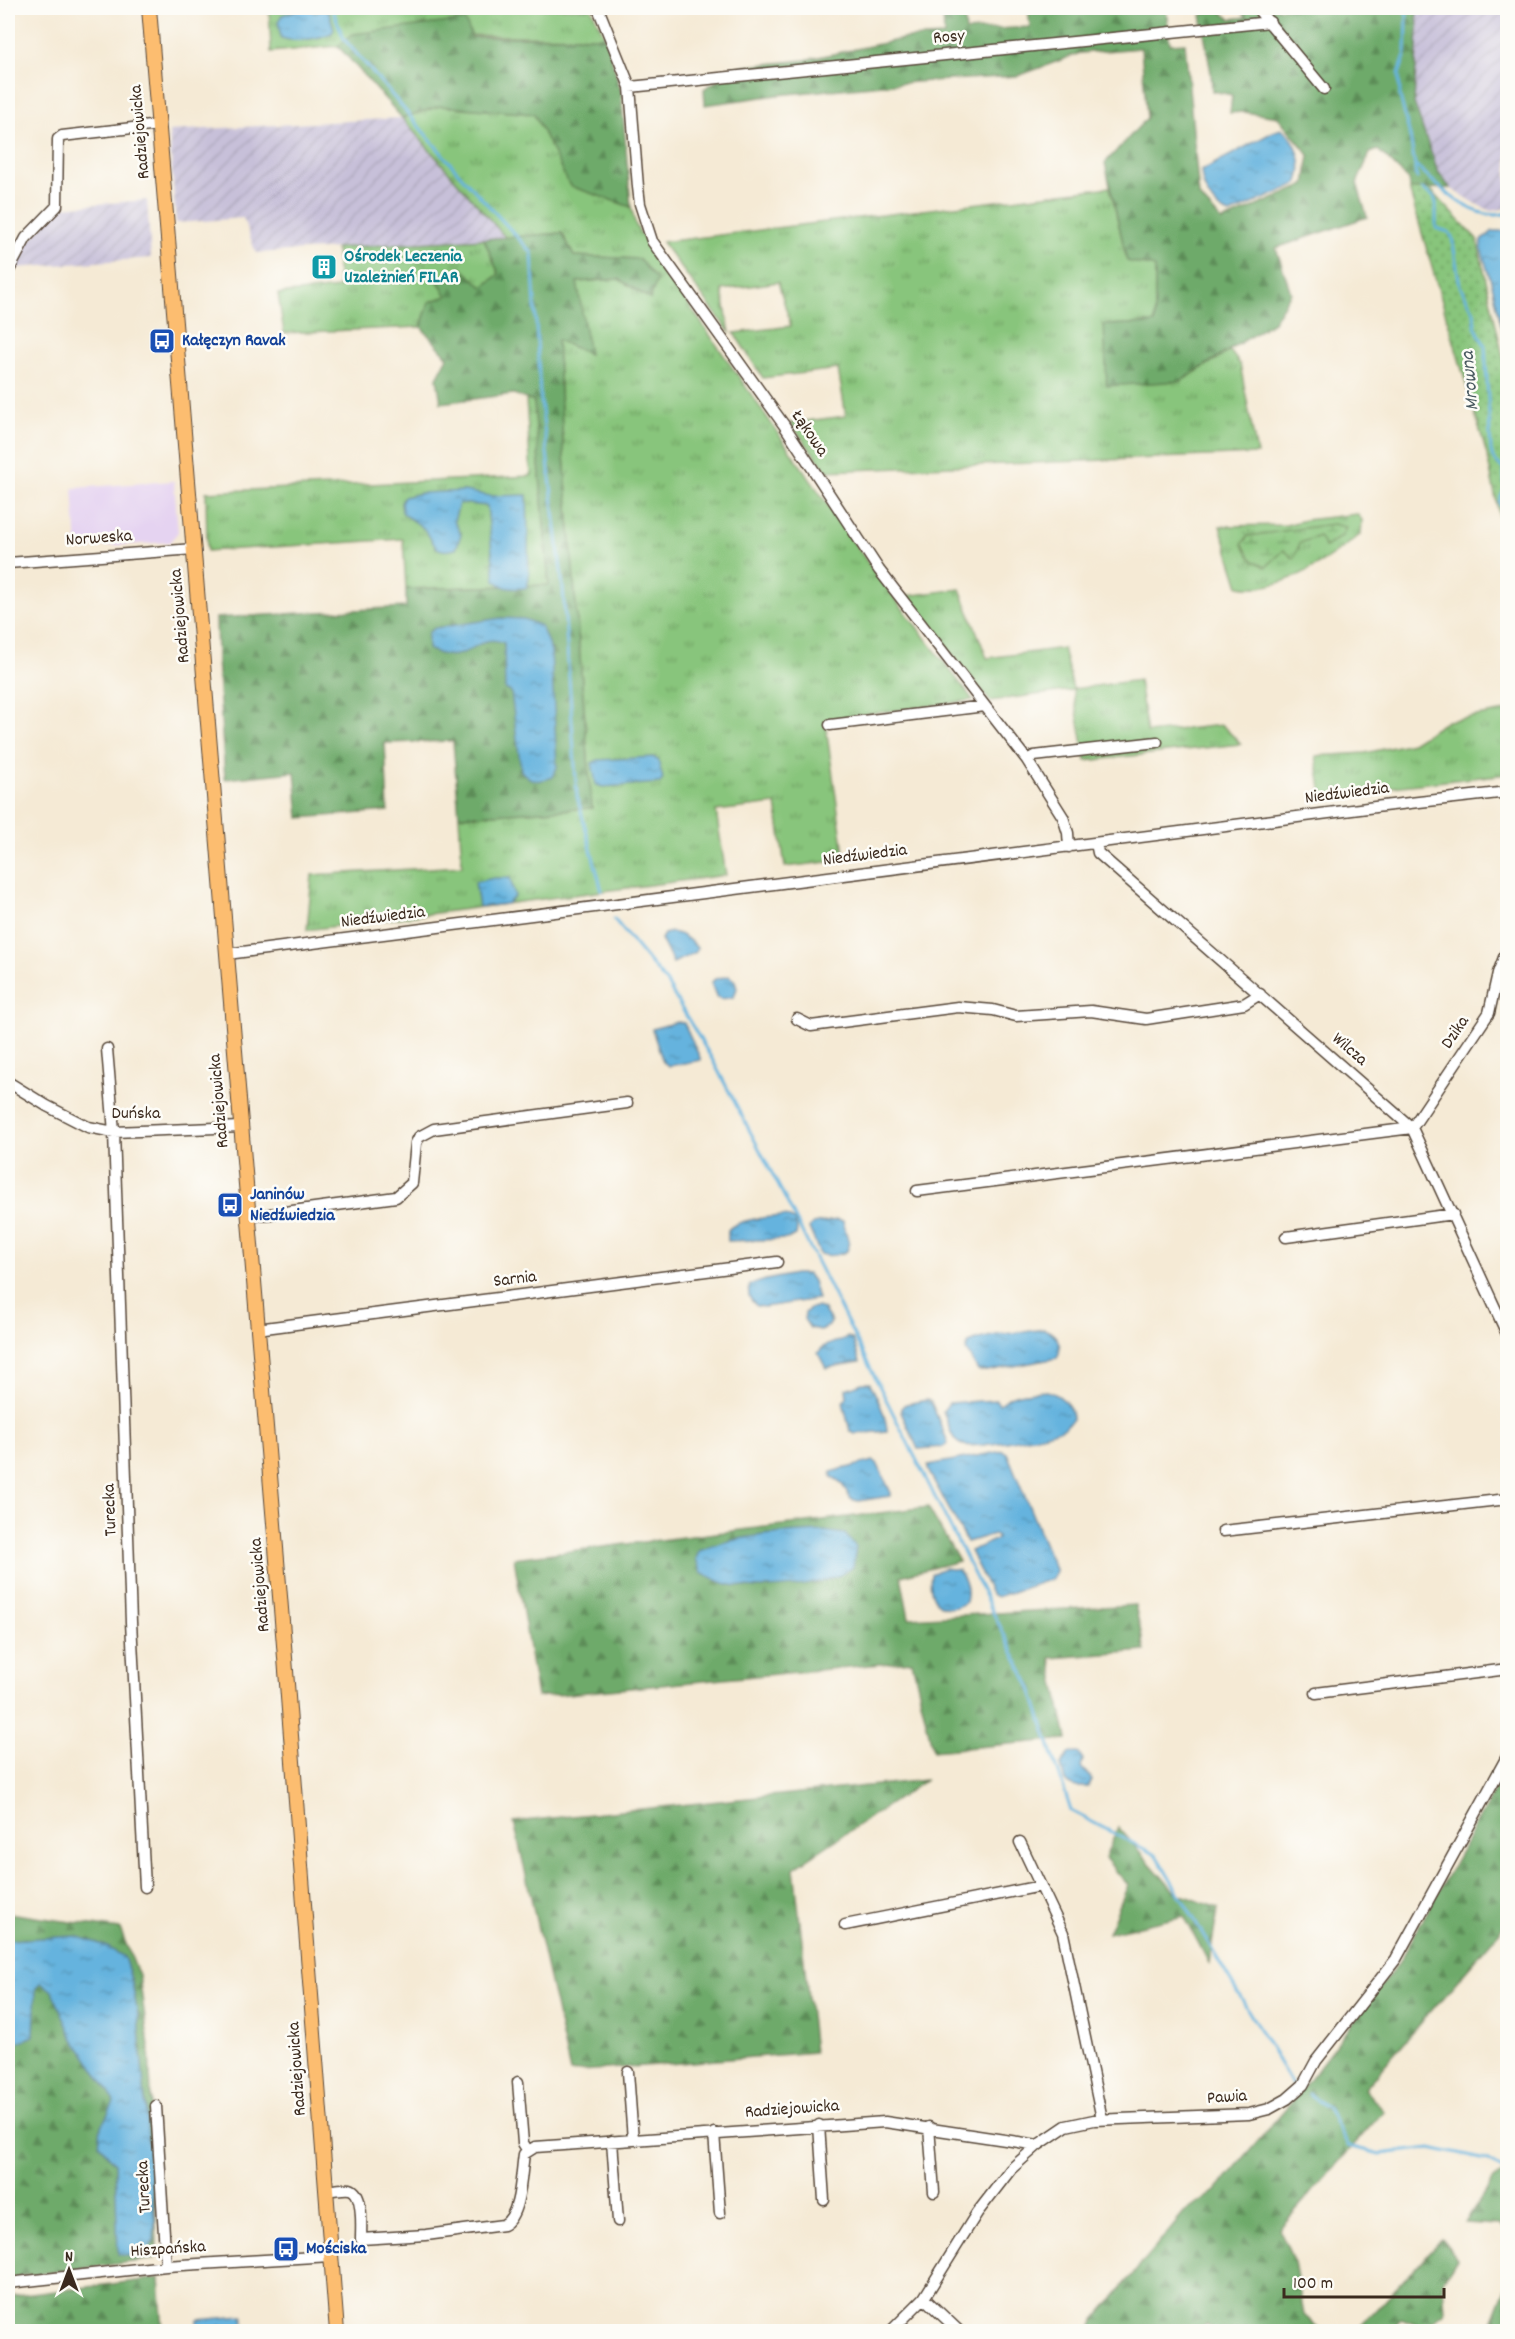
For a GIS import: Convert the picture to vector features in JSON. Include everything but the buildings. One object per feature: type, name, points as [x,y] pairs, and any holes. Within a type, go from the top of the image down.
[{"type":"main road","name":"Radziejowicka","points":[[149,8],[284,1645],[337,2331]]},
{"type":"street","name":"Łąkowa","points":[[598,8],[630,87],[640,204],[652,241],[783,425],[879,570],[1027,760],[1063,818],[1068,832],[1069,847]]},
{"type":"street","points":[[1257,8],[1324,89]]},
{"type":"street","name":"Rosy","points":[[630,87],[1270,22]]},
{"type":"street","points":[[8,272],[26,238],[57,206],[57,139],[62,136],[159,125]]},
{"type":"street","name":"Norweska","points":[[8,562],[194,549]]},
{"type":"street","points":[[830,725],[984,706]]},
{"type":"street","points":[[1027,760],[1034,756],[1157,742]]},
{"type":"street","name":"Niedźwiedzia","points":[[227,954],[1508,792]]},
{"type":"street","name":"Wilcza","points":[[1096,843],[1098,853],[1412,1128],[1508,1336]]},
{"type":"street","name":"Dzika","points":[[1412,1128],[1489,1013],[1498,974],[1508,947]]},
{"type":"street","points":[[797,1019],[811,1026],[958,1007],[993,1010],[1024,1017],[1091,1011],[1146,1019],[1244,1004],[1260,994]]},
{"type":"street","name":"Turecka","points":[[107,1049],[114,1132],[131,1622],[145,1887]]},
{"type":"street","name":"Duńska","points":[[8,1082],[88,1127],[114,1132],[240,1127]]},
{"type":"street","points":[[248,1217],[396,1197],[412,1184],[416,1143],[419,1137],[434,1129],[627,1103]]},
{"type":"street","points":[[917,1191],[1412,1128]]},
{"type":"street","points":[[1286,1237],[1453,1214]]},
{"type":"street","name":"Sarnia","points":[[257,1329],[777,1262]]},
{"type":"street","points":[[1223,1531],[1508,1499]]},
{"type":"street","points":[[1316,1693],[1508,1669]]},
{"type":"street","name":"Pawia","points":[[890,2331],[924,2298],[981,2208],[1011,2169],[1038,2145],[1065,2126],[1102,2119],[1249,2114],[1269,2109],[1287,2099],[1303,2085],[1316,2061],[1396,1959],[1508,1755]]},
{"type":"street","points":[[1020,1842],[1063,1933],[1102,2119]]},
{"type":"street","points":[[845,1925],[1041,1886]]},
{"type":"street","points":[[628,2072],[633,2140]]},
{"type":"street","points":[[326,2191],[350,2189],[356,2192],[359,2199],[361,2239],[426,2235],[503,2225],[510,2221],[515,2211],[524,2154],[528,2151],[523,2143],[518,2082]]},
{"type":"street","name":"Turecka","points":[[156,2106],[166,2266]]},
{"type":"street","name":"Radziejowicka","points":[[528,2151],[535,2147],[885,2122],[1038,2145]]},
{"type":"street","points":[[819,2125],[824,2200]]},
{"type":"street","points":[[929,2127],[934,2192]]},
{"type":"street","points":[[714,2133],[720,2213]]},
{"type":"street","points":[[612,2141],[618,2221]]},
{"type":"street","name":"Hiszpańska","points":[[8,2283],[166,2266],[331,2256]]},
{"type":"street","points":[[924,2298],[960,2331]]},
{"type":"shaded area","points":[[1416,8],[1507,8],[1507,208],[1492,211],[1480,206],[1450,188],[1437,170],[1414,103],[1418,28]]},
{"type":"shaded area","points":[[402,118],[506,238],[256,253],[243,218],[176,223],[169,131]]},
{"type":"shaded area","points":[[147,200],[151,258],[14,268],[29,241],[61,207]]},
{"type":"shaded area","points":[[174,481],[178,532],[170,542],[77,548],[73,488]]},
{"type":"green space","points":[[269,8],[591,8],[605,37],[354,34],[338,46],[271,52]]},
{"type":"green space","points":[[943,8],[963,8],[966,31],[1030,27],[1028,8],[1166,8],[1170,44],[1185,43],[1199,196],[1222,221],[1305,185],[1309,155],[1278,117],[1244,112],[1230,113],[1232,95],[1212,91],[1201,15],[1216,8],[1231,19],[1247,17],[1239,10],[1240,8],[1416,8],[1418,28],[1414,103],[1437,170],[1450,188],[1409,189],[1409,180],[1378,150],[1370,153],[1357,183],[1367,217],[1276,248],[1291,293],[1273,322],[1181,381],[1107,386],[1104,325],[1155,323],[1155,267],[1127,261],[1105,163],[1147,118],[1141,48],[1080,53],[1018,76],[915,82],[777,95],[705,105],[704,89],[737,67],[805,60],[907,38],[944,36]]},
{"type":"green space","points":[[465,20],[472,37],[605,37],[621,91],[631,207],[570,186],[534,114],[440,106],[402,118],[338,46],[353,34]]},
{"type":"green space","points":[[440,106],[534,114],[570,186],[631,207],[636,226],[664,269],[873,570],[973,700],[825,720],[845,860],[785,867],[776,804],[716,811],[726,875],[307,930],[312,875],[462,866],[459,816],[592,808],[557,339],[588,354],[577,282],[619,279],[650,299],[639,259],[574,256],[562,233],[506,238],[402,118]]},
{"type":"green space","points":[[1110,187],[1127,260],[1155,266],[1155,323],[1104,325],[1181,381],[1230,351],[1240,364],[1257,454],[827,471],[790,423],[846,416],[838,369],[763,378],[734,333],[791,326],[778,282],[722,290],[730,333],[662,242]]},
{"type":"green space","points":[[1409,189],[1430,189],[1477,239],[1507,375],[1507,555],[1487,455]]},
{"type":"green space","points":[[562,233],[574,256],[639,259],[657,280],[650,299],[619,279],[577,282],[589,354],[557,340],[592,808],[459,816],[453,741],[385,743],[388,811],[299,818],[295,772],[225,779],[216,618],[406,607],[406,589],[549,585],[534,402],[514,394],[441,403],[437,378],[448,357],[421,327],[429,302],[447,296],[438,281],[461,268],[483,287],[499,274],[484,239]]},
{"type":"green space","points":[[484,239],[499,274],[483,287],[438,281],[448,296],[429,302],[421,327],[284,333],[278,294],[339,288],[336,248]]},
{"type":"green space","points":[[526,399],[534,402],[549,585],[406,589],[403,539],[207,551],[206,492],[531,476]]},
{"type":"green space","points":[[1357,514],[1362,520],[1361,534],[1320,564],[1288,580],[1271,585],[1239,586],[1220,526],[1286,525],[1305,520]]},
{"type":"green space","points":[[1333,524],[1346,527],[1342,536],[1325,547],[1319,536],[1300,543],[1294,559],[1284,550],[1266,567],[1252,560],[1242,544],[1248,536]]},
{"type":"green space","points":[[960,589],[987,658],[1063,648],[1073,689],[1139,680],[1147,733],[1222,725],[1241,744],[1086,761],[1073,690],[990,701],[905,596]]},
{"type":"green space","points":[[1507,711],[1507,774],[1322,795],[1316,756],[1365,753],[1412,743],[1447,721]]},
{"type":"green space","points":[[928,1507],[959,1561],[901,1576],[909,1618],[1135,1605],[1145,1651],[1050,1658],[1067,1739],[933,1751],[912,1661],[537,1697],[514,1558]]},
{"type":"green space","points":[[1507,1768],[1507,1923],[1364,2089],[1384,2111],[1279,2229],[1294,2262],[1304,2315],[1322,2331],[1215,2331],[1206,2324],[1200,2331],[1090,2332],[1094,2321],[1184,2213],[1215,2191],[1292,2102],[1400,1961]]},
{"type":"green space","points":[[926,1780],[794,1868],[814,2052],[570,2072],[514,1822]]},
{"type":"green space","points":[[1118,1827],[1176,1893],[1218,1908],[1209,1963],[1184,1916],[1108,1933],[1128,1885],[1105,1858]]},
{"type":"green space","points":[[8,1913],[120,1929],[139,1976],[149,2046],[157,2245],[154,2259],[8,2278]]},
{"type":"green space","points":[[1507,2168],[1507,2233],[1499,2225],[1465,2223],[1492,2182]]},
{"type":"green space","points":[[1442,2239],[1457,2258],[1443,2281],[1445,2312],[1424,2328],[1401,2319],[1389,2331],[1356,2331]]},
{"type":"green space","points":[[159,2278],[163,2331],[8,2331],[8,2297]]},
{"type":"green space","points":[[1507,2284],[1507,2328],[1504,2331],[1471,2331],[1490,2327]]},
{"type":"water","points":[[309,8],[315,13],[322,10],[329,12],[334,29],[332,33],[306,40],[281,38],[278,22],[282,15]]},
{"type":"water","points":[[1281,129],[1292,139],[1299,154],[1300,170],[1297,184],[1230,214],[1218,208],[1206,191],[1201,171]]},
{"type":"water","points":[[1493,231],[1507,231],[1507,352],[1493,288],[1481,249],[1481,241]]},
{"type":"water","points":[[465,491],[490,496],[527,495],[529,580],[526,588],[505,587],[495,580],[487,506],[459,503],[454,521],[461,534],[456,549],[448,550],[435,546],[422,527],[402,512],[401,503],[404,497],[421,493]]},
{"type":"water","points":[[501,618],[524,619],[541,626],[551,651],[557,767],[553,777],[548,779],[532,779],[521,771],[511,692],[505,689],[504,643],[491,640],[452,655],[428,649],[428,633],[435,628]]},
{"type":"water","points":[[653,757],[658,760],[663,779],[660,783],[603,787],[596,785],[592,763],[598,760]]},
{"type":"water","points":[[494,878],[510,878],[515,896],[507,904],[479,907],[475,882]]},
{"type":"water","points":[[671,932],[688,940],[697,948],[696,952],[673,963],[661,939],[664,934]]},
{"type":"water","points":[[729,976],[735,981],[737,988],[734,997],[721,999],[716,996],[711,983],[715,979]]},
{"type":"water","points":[[677,1022],[684,1023],[701,1060],[669,1066],[663,1062],[652,1029]]},
{"type":"water","points":[[785,1216],[794,1220],[797,1228],[796,1235],[787,1239],[728,1241],[728,1230],[732,1226],[754,1219]]},
{"type":"water","points":[[843,1221],[849,1244],[847,1251],[834,1255],[820,1254],[809,1228],[813,1224]]},
{"type":"water","points":[[795,1274],[808,1274],[813,1281],[818,1299],[764,1307],[757,1306],[750,1299],[750,1285]]},
{"type":"water","points":[[810,1308],[823,1309],[831,1321],[829,1326],[821,1330],[810,1328],[804,1319],[805,1313]]},
{"type":"water","points":[[1044,1329],[1058,1340],[1060,1349],[1057,1358],[978,1371],[966,1350],[969,1343],[978,1339]]},
{"type":"water","points":[[848,1337],[853,1340],[860,1362],[826,1368],[818,1353],[823,1347]]},
{"type":"water","points":[[862,1383],[870,1383],[883,1412],[887,1431],[855,1434],[850,1431],[843,1402],[847,1397],[846,1389]]},
{"type":"water","points":[[1047,1391],[1065,1401],[1072,1420],[1058,1430],[1030,1437],[980,1445],[960,1444],[952,1434],[943,1411],[949,1403],[996,1400],[999,1404],[1016,1395]]},
{"type":"water","points":[[927,1400],[931,1402],[947,1444],[943,1447],[918,1449],[901,1408],[906,1404]]},
{"type":"water","points":[[1003,1451],[1007,1453],[1056,1572],[1052,1579],[997,1597],[991,1594],[970,1551],[997,1539],[997,1536],[994,1534],[967,1542],[928,1470],[928,1465]]},
{"type":"water","points":[[873,1461],[877,1463],[890,1491],[890,1496],[858,1501],[851,1499],[841,1483],[832,1478],[831,1472]]},
{"type":"water","points":[[824,1531],[845,1534],[856,1547],[853,1567],[828,1580],[812,1584],[760,1588],[731,1585],[701,1572],[696,1559],[699,1551],[729,1541],[760,1535]]},
{"type":"water","points":[[944,1568],[958,1570],[963,1577],[967,1589],[966,1602],[950,1608],[938,1603],[934,1598],[930,1583],[931,1574]]},
{"type":"water","points":[[1069,1753],[1079,1753],[1083,1760],[1081,1768],[1091,1777],[1092,1781],[1088,1787],[1076,1787],[1065,1782],[1061,1765]]},
{"type":"water","points":[[76,1936],[106,1946],[124,1957],[132,1982],[138,2016],[155,2223],[154,2241],[144,2257],[118,2254],[115,2163],[99,2144],[101,2127],[114,2102],[72,2036],[52,1991],[41,1982],[36,1988],[34,2036],[8,2045],[8,1940]]},
{"type":"water","points":[[243,2316],[244,2331],[204,2331],[198,2328],[198,2320]]},
{"type":"waterway","points":[[332,8],[344,39],[463,178],[532,253],[540,393],[563,588],[577,796],[602,891]]},
{"type":"waterway","name":"Mrowna","points":[[1402,8],[1407,15],[1406,53],[1399,74],[1400,96],[1417,178]]},
{"type":"waterway","name":"Mrowna","points":[[1415,165],[1445,192],[1469,208],[1495,215],[1508,213]]},
{"type":"waterway","name":"Mrowna","points":[[1422,189],[1434,197],[1436,228],[1449,232],[1452,237],[1460,286],[1474,312],[1475,326],[1485,346],[1491,451],[1493,458],[1504,470],[1505,488],[1499,502],[1501,506],[1508,509]]},
{"type":"waterway","points":[[614,919],[666,982],[712,1059],[785,1198],[1031,1688],[1071,1811],[1156,1855],[1293,2086]]},
{"type":"waterway","points":[[1309,2094],[1328,2108],[1348,2146],[1380,2154],[1431,2148],[1486,2160],[1508,2173]]},
{"type":"place","name":"Ośrodek Leczenia Uzależnień FILAR","points":[[324,267]]},
{"type":"place","name":"Kałęczyn Ravak","points":[[162,341]]},
{"type":"place","name":"Janinów Niedźwiedzia","points":[[230,1205]]},
{"type":"place","name":"Mościska","points":[[286,2249]]}]
